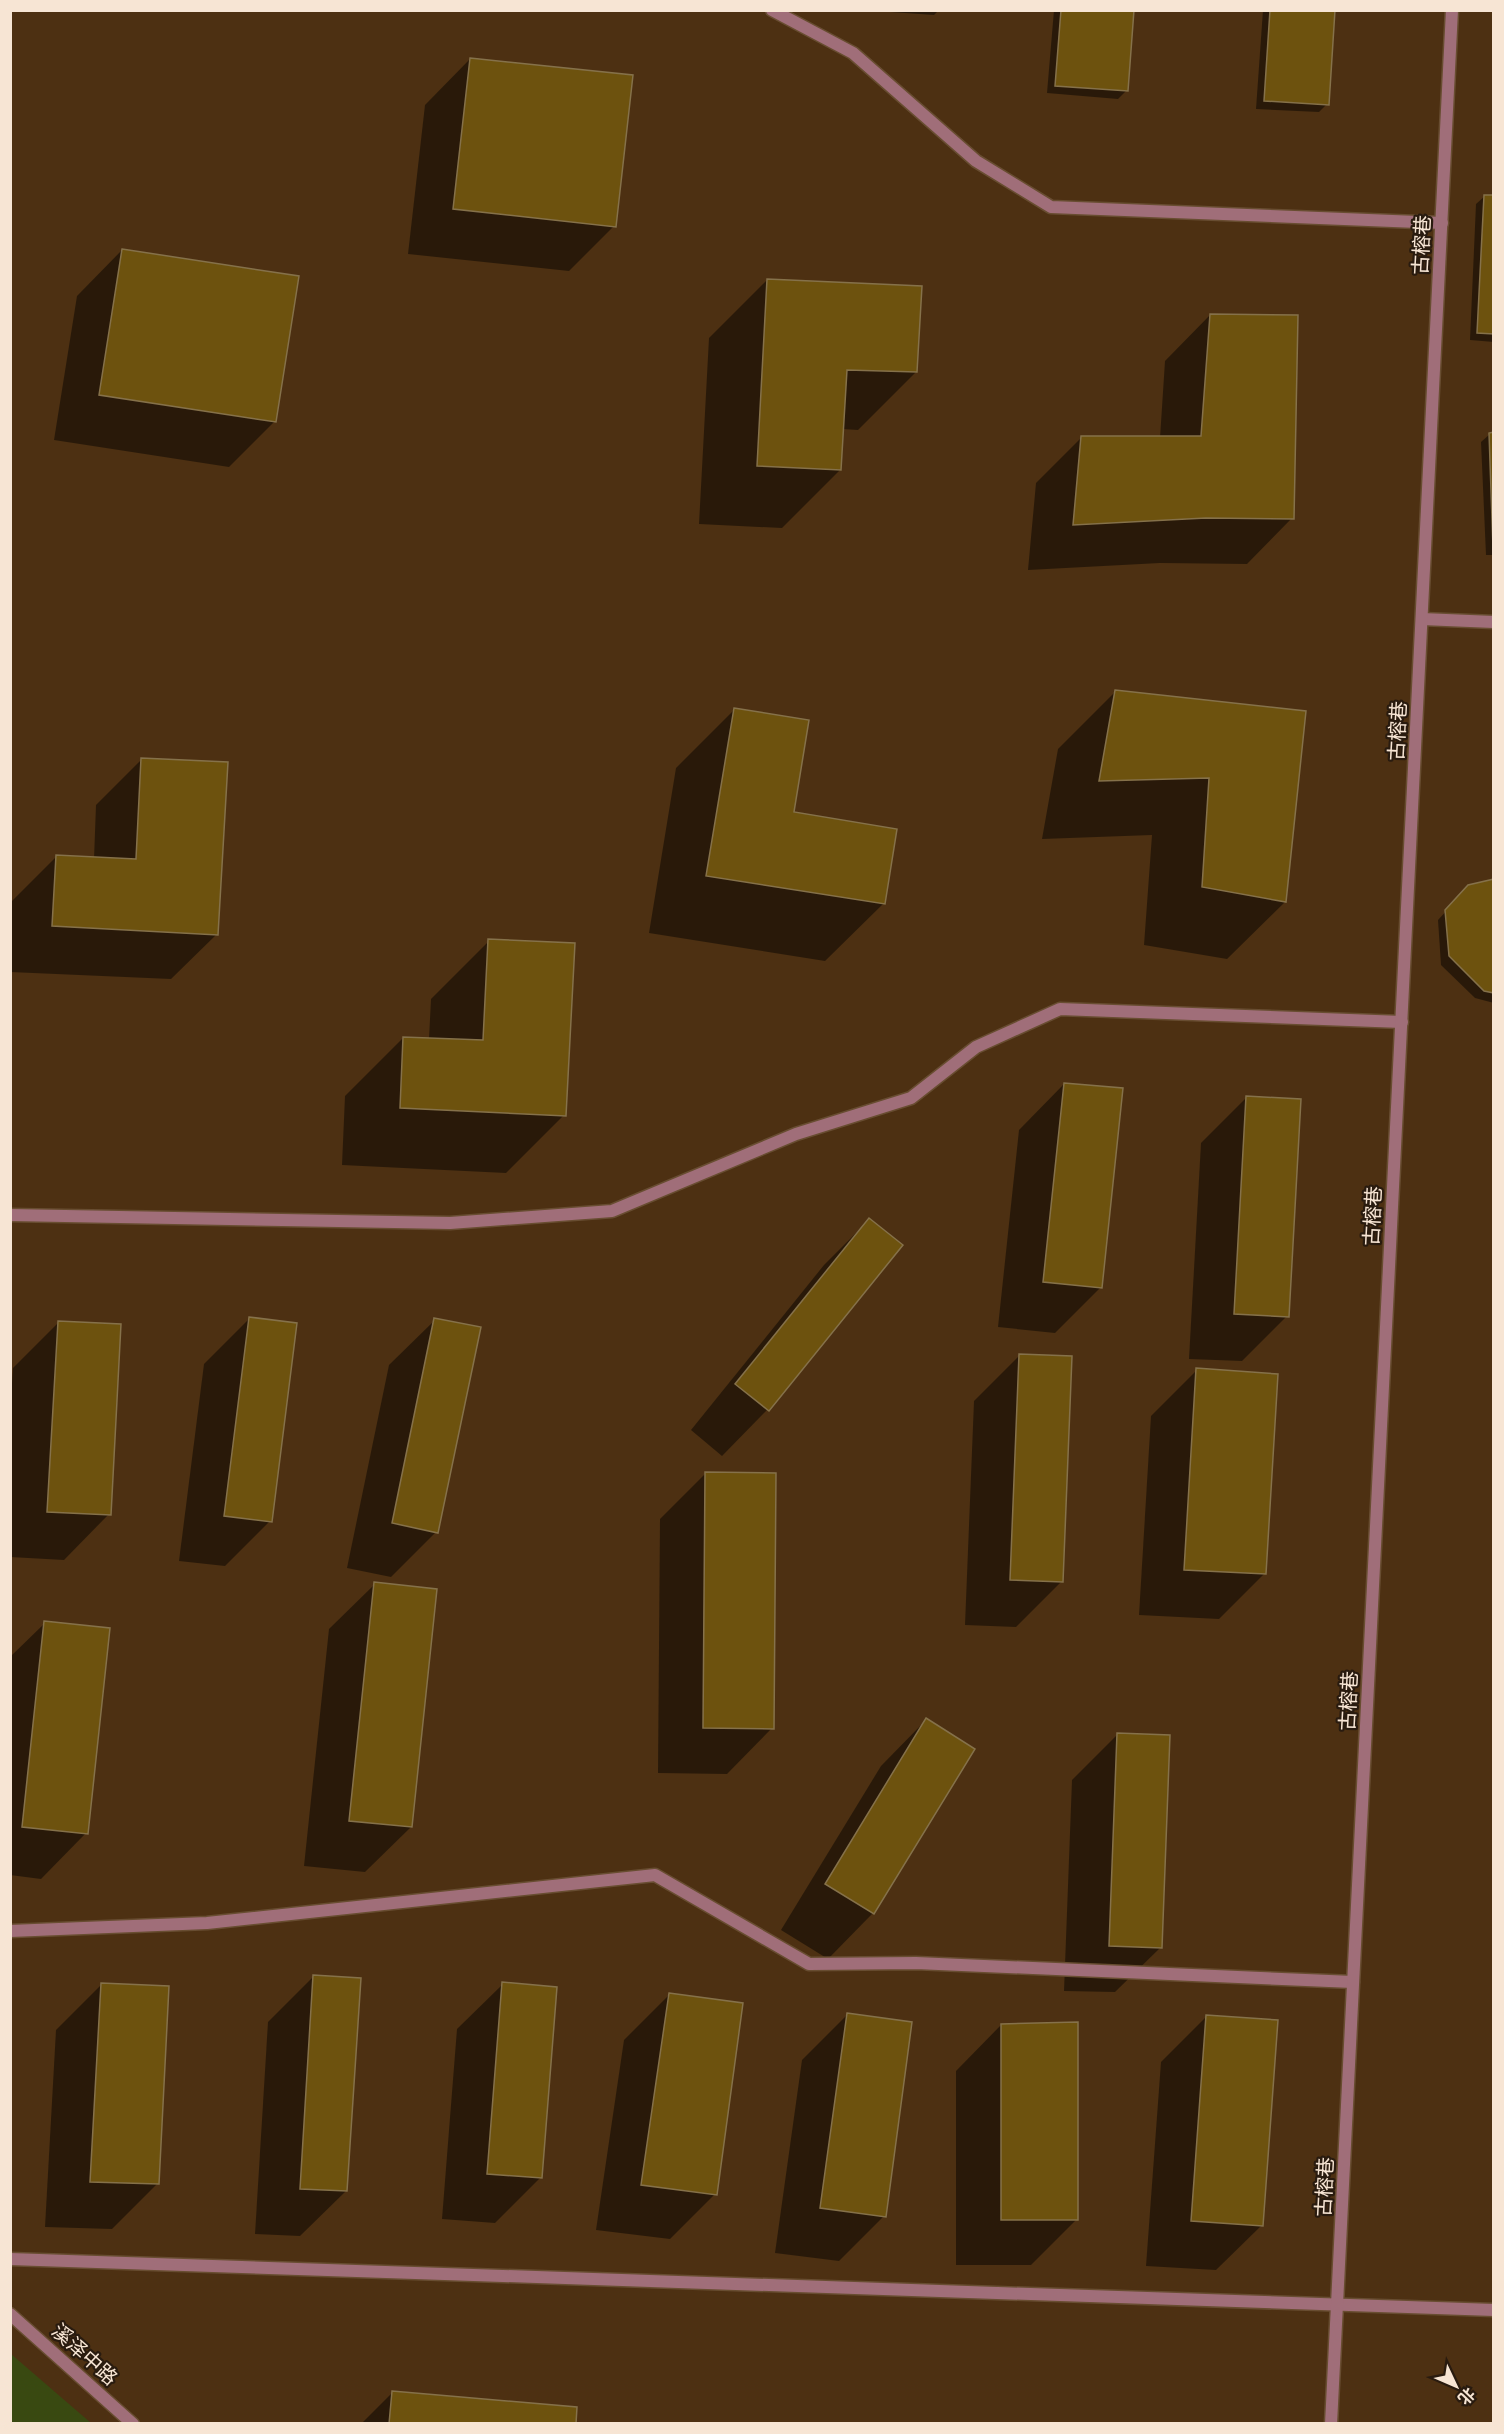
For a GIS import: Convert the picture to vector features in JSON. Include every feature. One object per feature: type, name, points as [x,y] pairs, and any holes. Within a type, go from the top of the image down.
[{"type":"street","points":[[772,10],[853,53],[976,161],[1051,207],[1442,223]]},
{"type":"street","name":"古榕巷","points":[[1331,2424],[1452,10]]},
{"type":"street","points":[[1422,619],[1494,622]]},
{"type":"street","points":[[10,1215],[450,1223],[612,1211],[796,1134],[911,1098],[976,1047],[1060,1009],[1402,1022]]},
{"type":"street","points":[[10,1931],[207,1923],[655,1875],[809,1965],[916,1963],[1353,1982]]},
{"type":"street","points":[[10,2259],[1494,2310]]},
{"type":"street","name":"溪泽中路","points":[[10,2314],[133,2424]]},
{"type":"green space","points":[[11,2354],[91,2423],[11,2423]]},
{"type":"building","points":[[1061,10],[1134,10],[1128,91],[1055,86]]},
{"type":"building","points":[[1270,10],[1335,10],[1329,105],[1264,101]]},
{"type":"building","points":[[470,58],[633,75],[616,227],[453,209]]},
{"type":"building","points":[[1484,195],[1494,195],[1494,334],[1477,333]]},
{"type":"building","points":[[122,249],[299,276],[276,422],[99,395]]},
{"type":"building","points":[[767,279],[922,286],[917,372],[847,370],[841,470],[757,466]]},
{"type":"building","points":[[1210,314],[1298,315],[1294,519],[1206,518],[1073,525],[1081,436],[1201,436]]},
{"type":"building","points":[[1494,432],[1494,548],[1493,548],[1489,433]]},
{"type":"building","points":[[1115,690],[1306,711],[1286,902],[1202,887],[1209,778],[1099,781]]},
{"type":"building","points":[[734,708],[809,720],[794,812],[897,829],[885,904],[706,876]]},
{"type":"building","points":[[141,758],[228,762],[218,935],[52,926],[56,855],[136,859]]},
{"type":"building","points":[[1494,879],[1494,993],[1484,991],[1449,956],[1445,910],[1468,885]]},
{"type":"building","points":[[488,939],[575,943],[566,1116],[400,1108],[403,1037],[483,1040]]},
{"type":"building","points":[[1064,1083],[1123,1088],[1102,1288],[1043,1282]]},
{"type":"building","points":[[1246,1096],[1301,1099],[1289,1317],[1234,1314]]},
{"type":"building","points":[[869,1218],[903,1245],[769,1411],[735,1384]]},
{"type":"building","points":[[249,1317],[297,1323],[272,1522],[224,1516]]},
{"type":"building","points":[[434,1318],[481,1327],[438,1533],[392,1523]]},
{"type":"building","points":[[58,1321],[121,1324],[111,1515],[47,1512]]},
{"type":"building","points":[[1019,1354],[1072,1356],[1063,1582],[1010,1580]]},
{"type":"building","points":[[1196,1368],[1278,1374],[1266,1574],[1184,1570]]},
{"type":"building","points":[[705,1472],[776,1473],[774,1729],[703,1728]]},
{"type":"building","points":[[374,1582],[437,1589],[412,1827],[349,1821]]},
{"type":"building","points":[[44,1621],[110,1628],[88,1834],[22,1827]]},
{"type":"building","points":[[926,1718],[975,1749],[874,1914],[825,1884]]},
{"type":"building","points":[[1117,1733],[1170,1735],[1162,1948],[1109,1946]]},
{"type":"building","points":[[313,1975],[361,1978],[347,2191],[300,2189]]},
{"type":"building","points":[[502,1982],[557,1987],[542,2178],[487,2174]]},
{"type":"building","points":[[101,1983],[169,1986],[159,2184],[90,2182]]},
{"type":"building","points":[[669,1993],[743,2003],[717,2195],[641,2185]]},
{"type":"building","points":[[847,2013],[912,2022],[886,2217],[820,2208]]},
{"type":"building","points":[[1206,2015],[1278,2020],[1263,2226],[1191,2221]]},
{"type":"building","points":[[1078,2022],[1078,2220],[1001,2220],[1001,2024]]},
{"type":"building","points":[[392,2391],[577,2407],[576,2424],[389,2424]]}]
